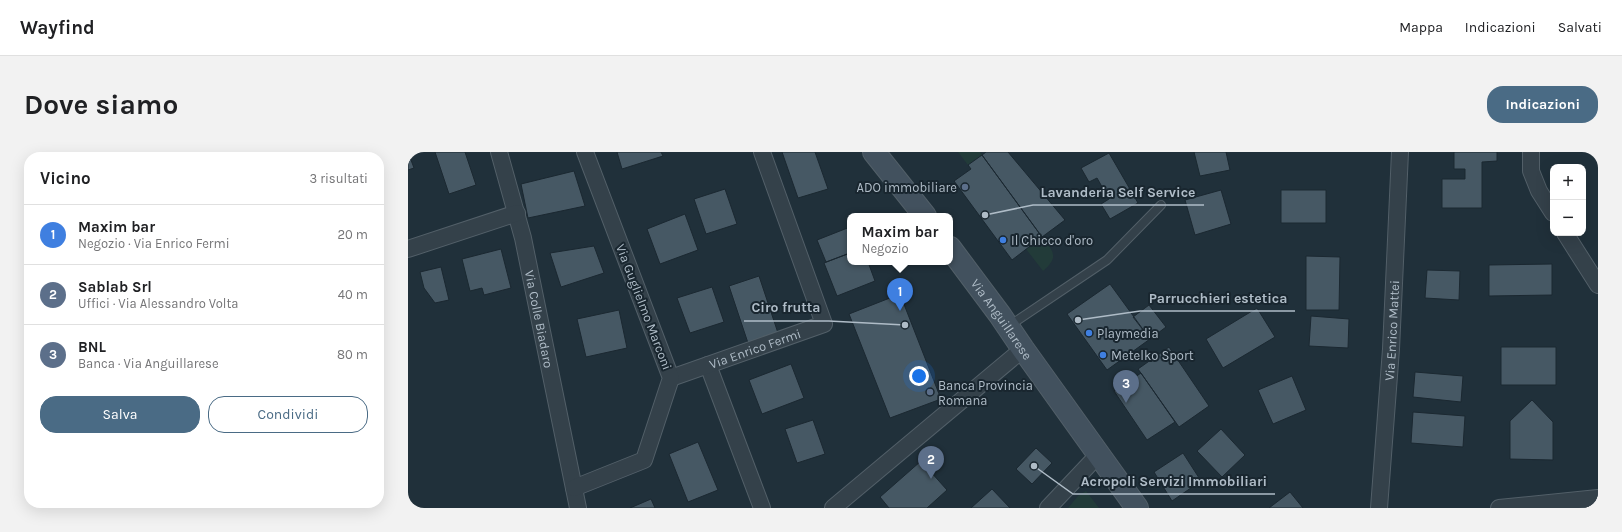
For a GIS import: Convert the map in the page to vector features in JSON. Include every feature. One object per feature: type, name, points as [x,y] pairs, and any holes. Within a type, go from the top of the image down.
[{"type":"main road","points":[[874,152],[923,213]]},
{"type":"main road","name":"Via Anguillarese","points":[[953,252],[1009,326],[1023,349],[1137,508]]},
{"type":"street","name":"Via Colle Biadaro","points":[[498,152],[517,213],[578,508]]},
{"type":"street","name":"Via Guglielmo Marconi","points":[[574,488],[644,460],[671,378],[585,152]]},
{"type":"street","name":"Via Enrico Fermi","points":[[671,378],[824,324],[762,152]]},
{"type":"street","name":"Via Enrico Mattei","points":[[1379,508],[1391,349],[1400,152]]},
{"type":"street","points":[[1531,152],[1531,171],[1539,191],[1550,209]]},
{"type":"street","points":[[408,249],[517,213]]},
{"type":"street","points":[[1567,236],[1598,285]]},
{"type":"street","points":[[833,508],[1023,349]]},
{"type":"street","points":[[708,365],[762,508]]},
{"type":"street","points":[[1048,508],[1099,454]]},
{"type":"street","points":[[1499,508],[1598,498]]},
{"type":"lane","points":[[1009,326],[1107,260],[1161,205]]},
{"type":"green space","points":[[958,152],[980,152],[982,155],[968,165]]},
{"type":"green space","points":[[1042,237],[1053,254],[1051,262],[1043,271],[1026,249]]},
{"type":"green space","points":[[1086,491],[1099,508],[1068,508],[1078,496]]},
{"type":"building","points":[[408,152],[414,168],[408,170]]},
{"type":"building","points":[[435,152],[465,152],[476,185],[449,194]]},
{"type":"building","points":[[617,152],[661,152],[663,156],[622,169]]},
{"type":"building","points":[[782,152],[815,152],[828,189],[798,198]]},
{"type":"building","points":[[986,152],[1008,152],[1065,220],[1042,237],[982,155]]},
{"type":"building","points":[[1194,152],[1226,152],[1230,170],[1200,176]]},
{"type":"building","points":[[1454,152],[1497,152],[1497,161],[1482,162],[1482,208],[1442,208],[1442,179],[1465,179],[1465,169],[1454,169]]},
{"type":"building","points":[[1109,153],[1138,203],[1110,219],[1101,204],[1109,199],[1097,178],[1089,182],[1081,168]]},
{"type":"building","points":[[982,155],[1042,237],[1012,260],[954,181],[971,169],[968,165]]},
{"type":"building","points":[[574,171],[585,206],[528,218],[521,184]]},
{"type":"building","points":[[725,189],[737,224],[706,234],[694,199]]},
{"type":"building","points":[[1221,190],[1231,224],[1195,235],[1185,200]]},
{"type":"building","points":[[1281,190],[1326,190],[1326,223],[1281,223]]},
{"type":"building","points":[[685,214],[698,250],[660,264],[647,229]]},
{"type":"building","points":[[847,228],[847,254],[826,262],[817,240]]},
{"type":"building","points":[[594,246],[604,273],[561,287],[550,253]]},
{"type":"building","points":[[501,249],[511,288],[484,295],[482,288],[470,291],[462,259]]},
{"type":"building","points":[[847,254],[847,265],[869,265],[875,281],[837,296],[824,263]]},
{"type":"building","points":[[1306,256],[1340,257],[1339,310],[1306,310]]},
{"type":"building","points":[[1552,264],[1552,295],[1489,296],[1489,265]]},
{"type":"building","points":[[441,267],[449,300],[435,303],[424,288],[420,272]]},
{"type":"building","points":[[1427,270],[1460,271],[1459,300],[1425,298]]},
{"type":"building","points":[[759,276],[778,333],[748,343],[729,286]]},
{"type":"building","points":[[1110,284],[1150,339],[1107,370],[1067,314]]},
{"type":"building","points":[[712,287],[724,322],[690,333],[677,298]]},
{"type":"building","points":[[900,294],[941,399],[890,418],[849,314]]},
{"type":"building","points":[[1149,305],[1166,327],[1150,339],[1133,317]]},
{"type":"building","points":[[1257,308],[1275,337],[1223,368],[1206,339]]},
{"type":"building","points":[[619,310],[627,348],[586,357],[577,319]]},
{"type":"building","points":[[1311,316],[1349,319],[1348,348],[1309,346]]},
{"type":"building","points":[[1169,347],[1209,406],[1179,427],[1138,369]]},
{"type":"building","points":[[1501,347],[1556,347],[1556,385],[1501,385]]},
{"type":"building","points":[[791,364],[804,398],[762,414],[749,380]]},
{"type":"building","points":[[1415,372],[1463,376],[1461,402],[1413,397]]},
{"type":"building","points":[[1141,373],[1175,422],[1147,440],[1114,391]]},
{"type":"building","points":[[1292,376],[1306,410],[1273,424],[1258,390]]},
{"type":"building","points":[[1532,400],[1553,422],[1553,460],[1510,459],[1510,421]]},
{"type":"building","points":[[1413,412],[1465,416],[1463,447],[1411,443]]},
{"type":"building","points":[[813,420],[825,454],[797,463],[785,429]]},
{"type":"building","points":[[1221,429],[1245,455],[1222,477],[1197,451]]},
{"type":"building","points":[[698,442],[718,490],[688,502],[669,454]]},
{"type":"building","points":[[1036,448],[1052,463],[1032,484],[1016,469]]},
{"type":"building","points":[[1183,453],[1201,481],[1172,501],[1154,472]]},
{"type":"building","points":[[921,461],[947,490],[927,508],[889,508],[880,497]]},
{"type":"building","points":[[992,489],[1010,508],[971,508]]},
{"type":"building","points":[[1290,492],[1303,508],[1269,508]]},
{"type":"building","points":[[651,499],[655,508],[630,508]]},
{"type":"place","name":"ADO immobiliare","points":[[965,187]]},
{"type":"place","name":"Lavanderia Self Service","points":[[985,215]]},
{"type":"place","name":"Il Chicco d'oro","points":[[1003,240]]},
{"type":"place","name":"Maxim bar","points":[[900,311]]},
{"type":"place","name":"Parrucchieri estetica","points":[[1078,320]]},
{"type":"place","name":"Ciro frutta","points":[[905,325]]},
{"type":"place","name":"Playmedia","points":[[1089,333]]},
{"type":"place","name":"Metelko Sport","points":[[1103,355]]},
{"type":"place","name":"Banca Provincia Romana","points":[[930,392]]},
{"type":"place","name":"BNL","points":[[1126,403]]},
{"type":"place","name":"Acropoli Servizi Immobiliari","points":[[1034,466]]},
{"type":"place","name":"Sablab Srl","points":[[931,479]]}]
